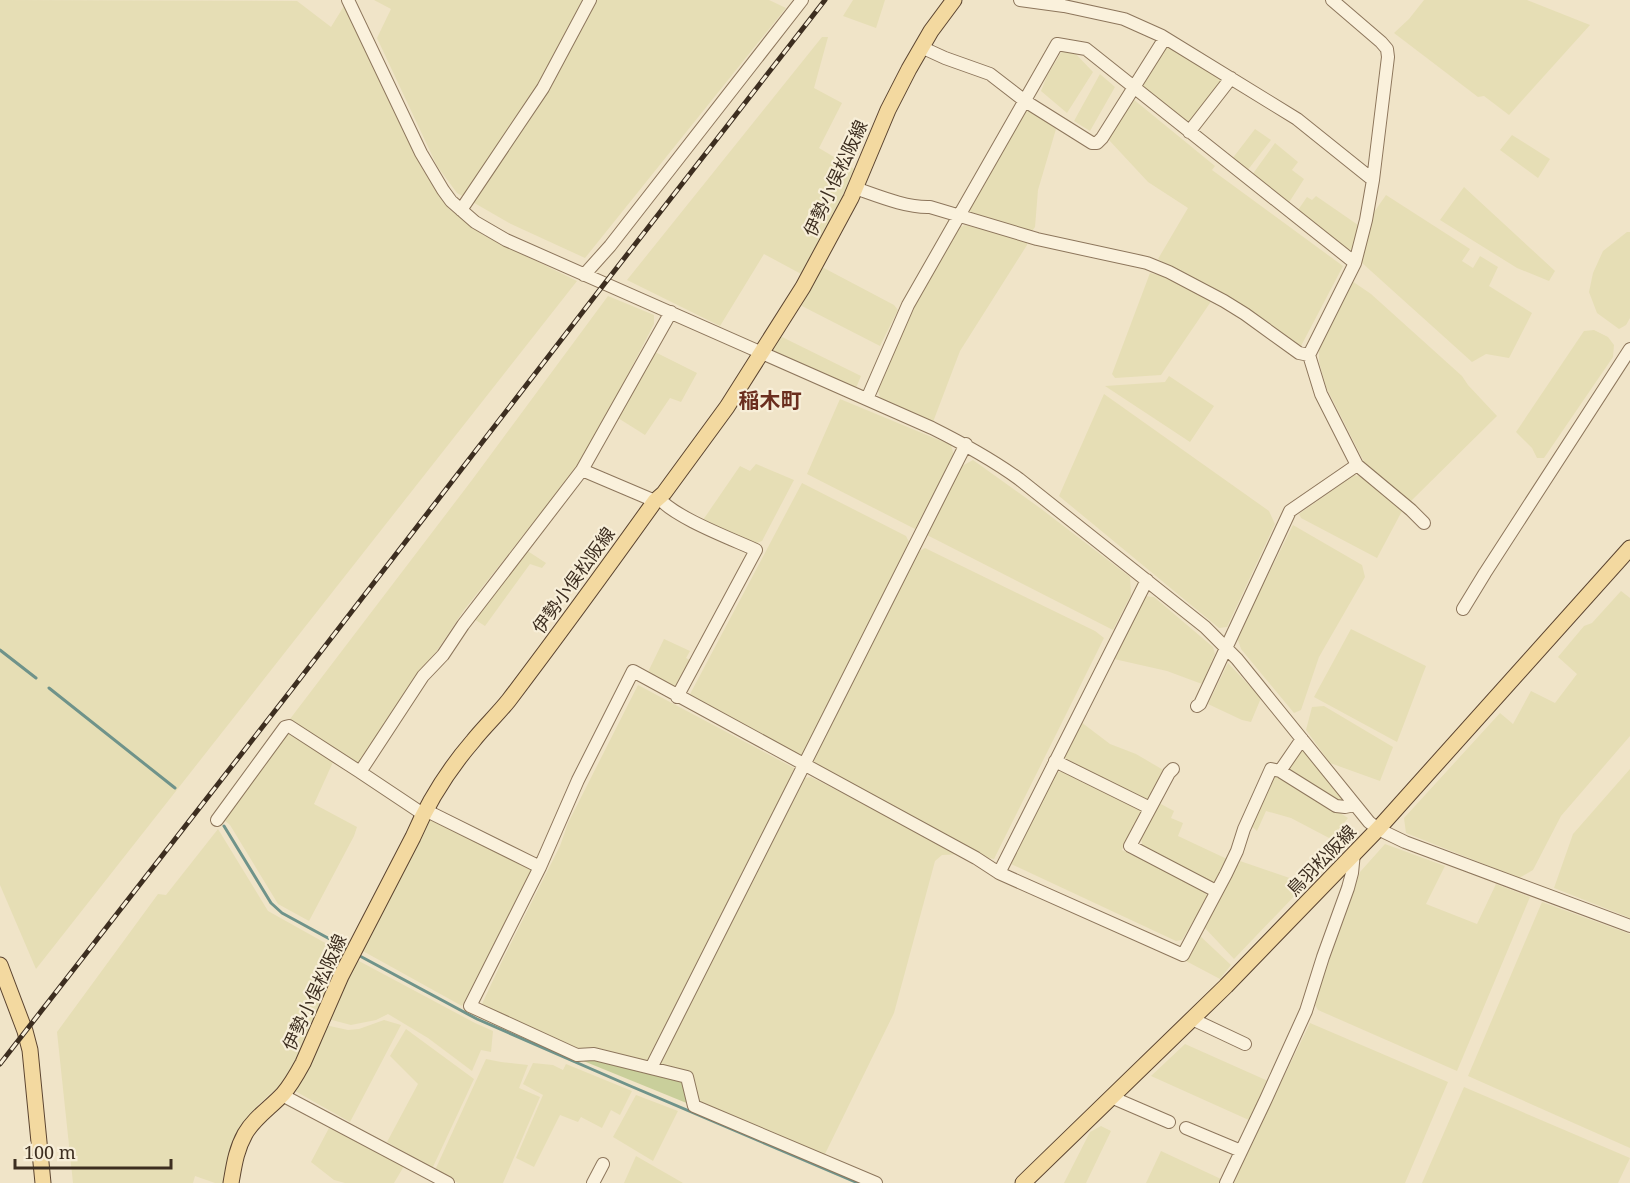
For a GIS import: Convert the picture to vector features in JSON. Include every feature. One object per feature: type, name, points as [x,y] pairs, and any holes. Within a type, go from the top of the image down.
[{"type":"main road","name":"伊勢小俣松阪線","points":[[231,1183],[235,1159],[244,1135],[257,1118],[282,1095],[296,1076],[341,976],[424,812],[444,779],[457,760],[507,703],[656,499],[664,493],[707,436],[743,384],[817,263],[855,188],[888,110],[921,47],[954,0]]},
{"type":"main road","name":"鳥羽松阪線","points":[[1023,1183],[1227,986],[1378,829],[1630,548]]},
{"type":"main road","points":[[0,965],[30,1050],[43,1183]]},
{"type":"street","points":[[348,0],[421,153],[443,190],[475,222],[584,275],[966,444],[993,460],[1199,622],[1226,648],[1369,822],[1378,829],[1436,854],[1630,926]]},
{"type":"street","points":[[461,210],[543,88],[590,0]]},
{"type":"street","points":[[584,275],[610,246],[802,0]]},
{"type":"street","points":[[1020,0],[1064,6],[1124,19],[1165,38],[1297,119],[1373,180]]},
{"type":"street","points":[[1332,0],[1387,49],[1388,57],[1373,180],[1355,263],[1309,355],[1320,394],[1357,465],[1424,523]]},
{"type":"street","points":[[921,47],[990,74],[1025,101],[1092,143],[1096,143],[1165,38]]},
{"type":"street","points":[[867,399],[908,305],[1057,44],[1086,49],[1355,263]]},
{"type":"street","points":[[1189,132],[1231,78]]},
{"type":"street","points":[[855,188],[921,208],[930,207],[1037,239],[1147,263],[1224,301],[1299,353],[1309,355]]},
{"type":"street","points":[[360,772],[423,676],[443,655],[463,625],[582,470],[671,312]]},
{"type":"street","points":[[1464,609],[1630,349]]},
{"type":"street","points":[[651,1068],[966,444]]},
{"type":"street","points":[[1197,706],[1200,704],[1290,511],[1357,465]]},
{"type":"street","points":[[582,470],[656,499],[682,516],[756,550],[677,697]]},
{"type":"street","points":[[999,873],[1147,580]]},
{"type":"street","points":[[876,1183],[694,1106],[687,1077],[594,1054],[578,1055],[470,1006],[540,867],[579,780],[633,671],[999,873],[1183,955],[1237,851],[1244,829],[1271,769],[1280,771],[1336,806],[1356,806]]},
{"type":"street","points":[[217,820],[285,727],[289,726],[424,812],[540,867]]},
{"type":"street","points":[[1280,771],[1302,739]]},
{"type":"street","points":[[1055,761],[1150,808]]},
{"type":"street","points":[[1173,769],[1168,773],[1130,846],[1216,891]]},
{"type":"street","points":[[1226,1183],[1306,1011],[1348,888],[1354,853]]},
{"type":"street","points":[[1192,1019],[1245,1044]]},
{"type":"street","points":[[282,1095],[448,1183]]},
{"type":"street","points":[[1111,1097],[1169,1122]]},
{"type":"street","points":[[1186,1128],[1241,1151]]},
{"type":"street","points":[[592,1183],[603,1164]]},
{"type":"shaded area","points":[[0,0],[297,1],[331,27],[344,6],[425,173],[449,209],[483,235],[577,281],[36,969],[0,885]]},
{"type":"shaded area","points":[[374,0],[769,0],[786,8],[585,258],[511,224],[457,193],[437,166],[377,38],[391,9]]},
{"type":"shaded area","points":[[853,0],[885,0],[876,28],[843,16]]},
{"type":"shaded area","points":[[1424,0],[1527,0],[1590,25],[1509,115],[1484,96],[1478,97],[1394,33]]},
{"type":"shaded area","points":[[822,37],[828,37],[814,88],[842,103],[819,148],[854,169],[838,209],[803,275],[764,254],[720,326],[627,280]]},
{"type":"shaded area","points":[[1166,43],[1224,79],[1189,125],[1142,87],[1144,78]]},
{"type":"shaded area","points":[[1062,51],[1074,52],[1093,72],[1067,113],[1041,91]]},
{"type":"shaded area","points":[[1100,74],[1115,87],[1090,131],[1074,121]]},
{"type":"shaded area","points":[[1133,99],[1215,166],[1212,170],[1343,266],[1301,346],[1241,304],[1158,259],[1188,208],[1148,182],[1108,139]]},
{"type":"shaded area","points":[[1026,109],[1030,109],[1056,129],[1038,190],[1035,227],[1032,231],[967,211]]},
{"type":"shaded area","points":[[1255,129],[1271,140],[1247,171],[1232,159]]},
{"type":"shaded area","points":[[1512,135],[1550,159],[1538,178],[1500,150]]},
{"type":"shaded area","points":[[1275,143],[1298,162],[1292,170],[1304,179],[1288,204],[1252,175]]},
{"type":"shaded area","points":[[1464,187],[1555,271],[1549,281],[1517,268],[1440,220]]},
{"type":"shaded area","points":[[1386,195],[1470,249],[1462,261],[1473,268],[1480,256],[1498,267],[1489,286],[1532,313],[1509,358],[1486,354],[1472,362],[1361,262],[1372,215]]},
{"type":"shaded area","points":[[1316,196],[1358,225],[1354,249],[1346,250],[1299,213],[1298,210],[1307,197],[1312,200]]},
{"type":"shaded area","points":[[965,225],[1027,241],[1027,245],[960,351],[933,422],[880,398],[877,387],[920,294],[958,228]]},
{"type":"shaded area","points":[[1630,232],[1630,318],[1626,325],[1619,329],[1597,313],[1589,292],[1593,273],[1603,251]]},
{"type":"shaded area","points":[[822,267],[894,305],[898,310],[880,346],[798,304]]},
{"type":"shaded area","points":[[1150,273],[1163,276],[1212,300],[1161,375],[1115,378],[1112,374]]},
{"type":"shaded area","points":[[1352,281],[1371,294],[1462,376],[1497,416],[1410,502],[1369,469],[1364,462],[1326,387],[1319,362],[1319,349]]},
{"type":"shaded area","points":[[608,296],[654,315],[654,324],[584,459],[464,610],[436,652],[418,672],[358,764],[340,755],[333,762],[314,804],[357,827],[309,921],[278,904],[230,825],[223,819],[294,723],[290,719],[472,480]]},
{"type":"shaded area","points":[[1594,330],[1608,337],[1614,345],[1613,357],[1544,458],[1537,458],[1532,448],[1516,432],[1584,331]]},
{"type":"shaded area","points":[[778,335],[861,376],[856,388],[775,352],[771,348]]},
{"type":"shaded area","points":[[655,352],[697,373],[681,402],[670,398],[645,435],[618,418]]},
{"type":"shaded area","points":[[1169,376],[1214,406],[1190,442],[1105,386],[1165,382]]},
{"type":"shaded area","points":[[1104,394],[1269,511],[1275,524],[1227,627],[1219,628],[1059,496]]},
{"type":"shaded area","points":[[840,399],[951,445],[954,456],[915,529],[807,474]]},
{"type":"shaded area","points":[[973,460],[1130,577],[1131,595],[1113,630],[927,535],[962,466]]},
{"type":"shaded area","points":[[756,464],[794,480],[762,541],[754,544],[703,520],[740,466],[750,471]]},
{"type":"shaded area","points":[[1354,475],[1363,477],[1402,511],[1377,558],[1301,518],[1299,514]]},
{"type":"shaded area","points":[[802,483],[906,536],[909,542],[804,755],[795,755],[689,696]]},
{"type":"shaded area","points":[[1293,525],[1362,565],[1365,577],[1319,657],[1301,710],[1294,713],[1241,649],[1237,637]]},
{"type":"shaded area","points":[[925,548],[1095,631],[1104,638],[994,859],[988,858],[812,764],[916,553]]},
{"type":"shaded area","points":[[526,550],[546,563],[542,568],[530,564],[485,626],[474,619]]},
{"type":"shaded area","points":[[1621,591],[1630,598],[1630,736],[1561,816],[1533,870],[1519,878],[1406,833],[1404,818],[1500,713],[1513,724],[1531,691],[1555,703],[1577,674],[1558,657],[1584,626],[1592,623]]},
{"type":"shaded area","points":[[1144,596],[1154,597],[1213,647],[1215,654],[1202,684],[1167,671],[1114,659]]},
{"type":"shaded area","points":[[1351,629],[1426,666],[1397,742],[1314,697]]},
{"type":"shaded area","points":[[664,639],[690,651],[686,658],[690,660],[675,687],[648,672]]},
{"type":"shaded area","points":[[1228,663],[1261,698],[1251,722],[1208,704]]},
{"type":"shaded area","points":[[638,685],[794,768],[795,773],[648,1062],[575,1050],[484,1008],[482,1004],[560,846],[568,823]]},
{"type":"shaded area","points":[[1324,706],[1393,747],[1380,781],[1330,763],[1306,730],[1312,707]]},
{"type":"shaded area","points":[[1081,722],[1110,744],[1136,754],[1165,771],[1149,799],[1144,801],[1065,761],[1064,756]]},
{"type":"shaded area","points":[[1300,747],[1343,798],[1337,802],[1285,769]]},
{"type":"shaded area","points":[[1630,769],[1630,918],[1554,888],[1573,834]]},
{"type":"shaded area","points":[[1056,772],[1066,772],[1138,808],[1141,812],[1122,850],[1202,889],[1208,897],[1182,940],[1176,941],[1011,864]]},
{"type":"shaded area","points":[[1274,775],[1283,777],[1348,818],[1331,839],[1291,818],[1266,811],[1257,831],[1250,825]]},
{"type":"shaded area","points":[[811,777],[961,854],[942,855],[935,861],[894,1013],[824,1156],[698,1104],[659,1064],[805,778]]},
{"type":"shaded area","points":[[1159,803],[1174,811],[1171,818],[1183,823],[1178,836],[1227,859],[1215,882],[1210,882],[1143,848],[1141,838]]},
{"type":"shaded area","points":[[427,817],[533,868],[462,1006],[361,950]]},
{"type":"shaded area","points":[[218,829],[268,911],[345,954],[286,1080],[259,1104],[241,1128],[224,1183],[215,1183],[195,1176],[193,1183],[73,1183],[57,1032],[158,894],[166,895]]},
{"type":"shaded area","points":[[1385,844],[1445,866],[1426,904],[1477,924],[1496,884],[1530,897],[1457,1071],[1318,1010],[1314,1003],[1360,872]]},
{"type":"shaded area","points":[[1240,861],[1304,883],[1304,886],[1234,959],[1203,926],[1235,863],[1239,865]]},
{"type":"shaded area","points":[[1542,902],[1630,934],[1630,1148],[1468,1076]]},
{"type":"shaded area","points":[[1199,935],[1231,965],[1220,979],[1186,961]]},
{"type":"shaded area","points":[[359,961],[493,1031],[491,1052],[481,1050],[472,1071],[428,1038],[388,1014],[376,1020],[351,1025],[328,1019],[353,962]]},
{"type":"shaded area","points":[[384,1020],[401,1025],[350,1122],[295,1091],[293,1088],[325,1025],[348,1030],[359,1029]]},
{"type":"shaded area","points":[[1310,1023],[1448,1082],[1405,1183],[1232,1183]]},
{"type":"shaded area","points":[[406,1029],[474,1079],[432,1169],[387,1142],[418,1084],[390,1056]]},
{"type":"shaded area","points":[[1185,1044],[1268,1081],[1251,1121],[1151,1076]]},
{"type":"shaded area","points":[[486,1059],[528,1065],[519,1088],[540,1097],[503,1183],[458,1183],[437,1171],[436,1168]]},
{"type":"shaded area","points":[[533,1063],[553,1065],[563,1070],[566,1064],[632,1091],[620,1115],[611,1110],[602,1128],[581,1117],[578,1122],[560,1115],[534,1167],[516,1158],[543,1095],[523,1084]]},
{"type":"shaded area","points":[[1464,1087],[1630,1158],[1618,1183],[1422,1183]]},
{"type":"shaded area","points":[[636,1095],[678,1111],[653,1161],[613,1137]]},
{"type":"shaded area","points":[[1101,1126],[1111,1131],[1086,1183],[1064,1183],[1090,1132]]},
{"type":"shaded area","points":[[329,1128],[404,1166],[394,1183],[345,1183],[334,1180],[311,1162]]},
{"type":"shaded area","points":[[1161,1151],[1221,1179],[1219,1183],[1146,1183]]},
{"type":"shaded area","points":[[636,1156],[683,1183],[624,1183]]},
{"type":"green space","points":[[594,1058],[683,1079],[689,1104],[581,1060]]},
{"type":"waterway","points":[[0,650],[36,678]]},
{"type":"waterway","points":[[49,688],[175,788]]},
{"type":"waterway","points":[[224,826],[271,903],[282,913],[348,949]]},
{"type":"waterway","points":[[358,955],[477,1019],[858,1183]]},
{"type":"railway","points":[[0,1064],[825,0]]},
{"type":"district","name":"稲木町","points":[[770,400]]}]
